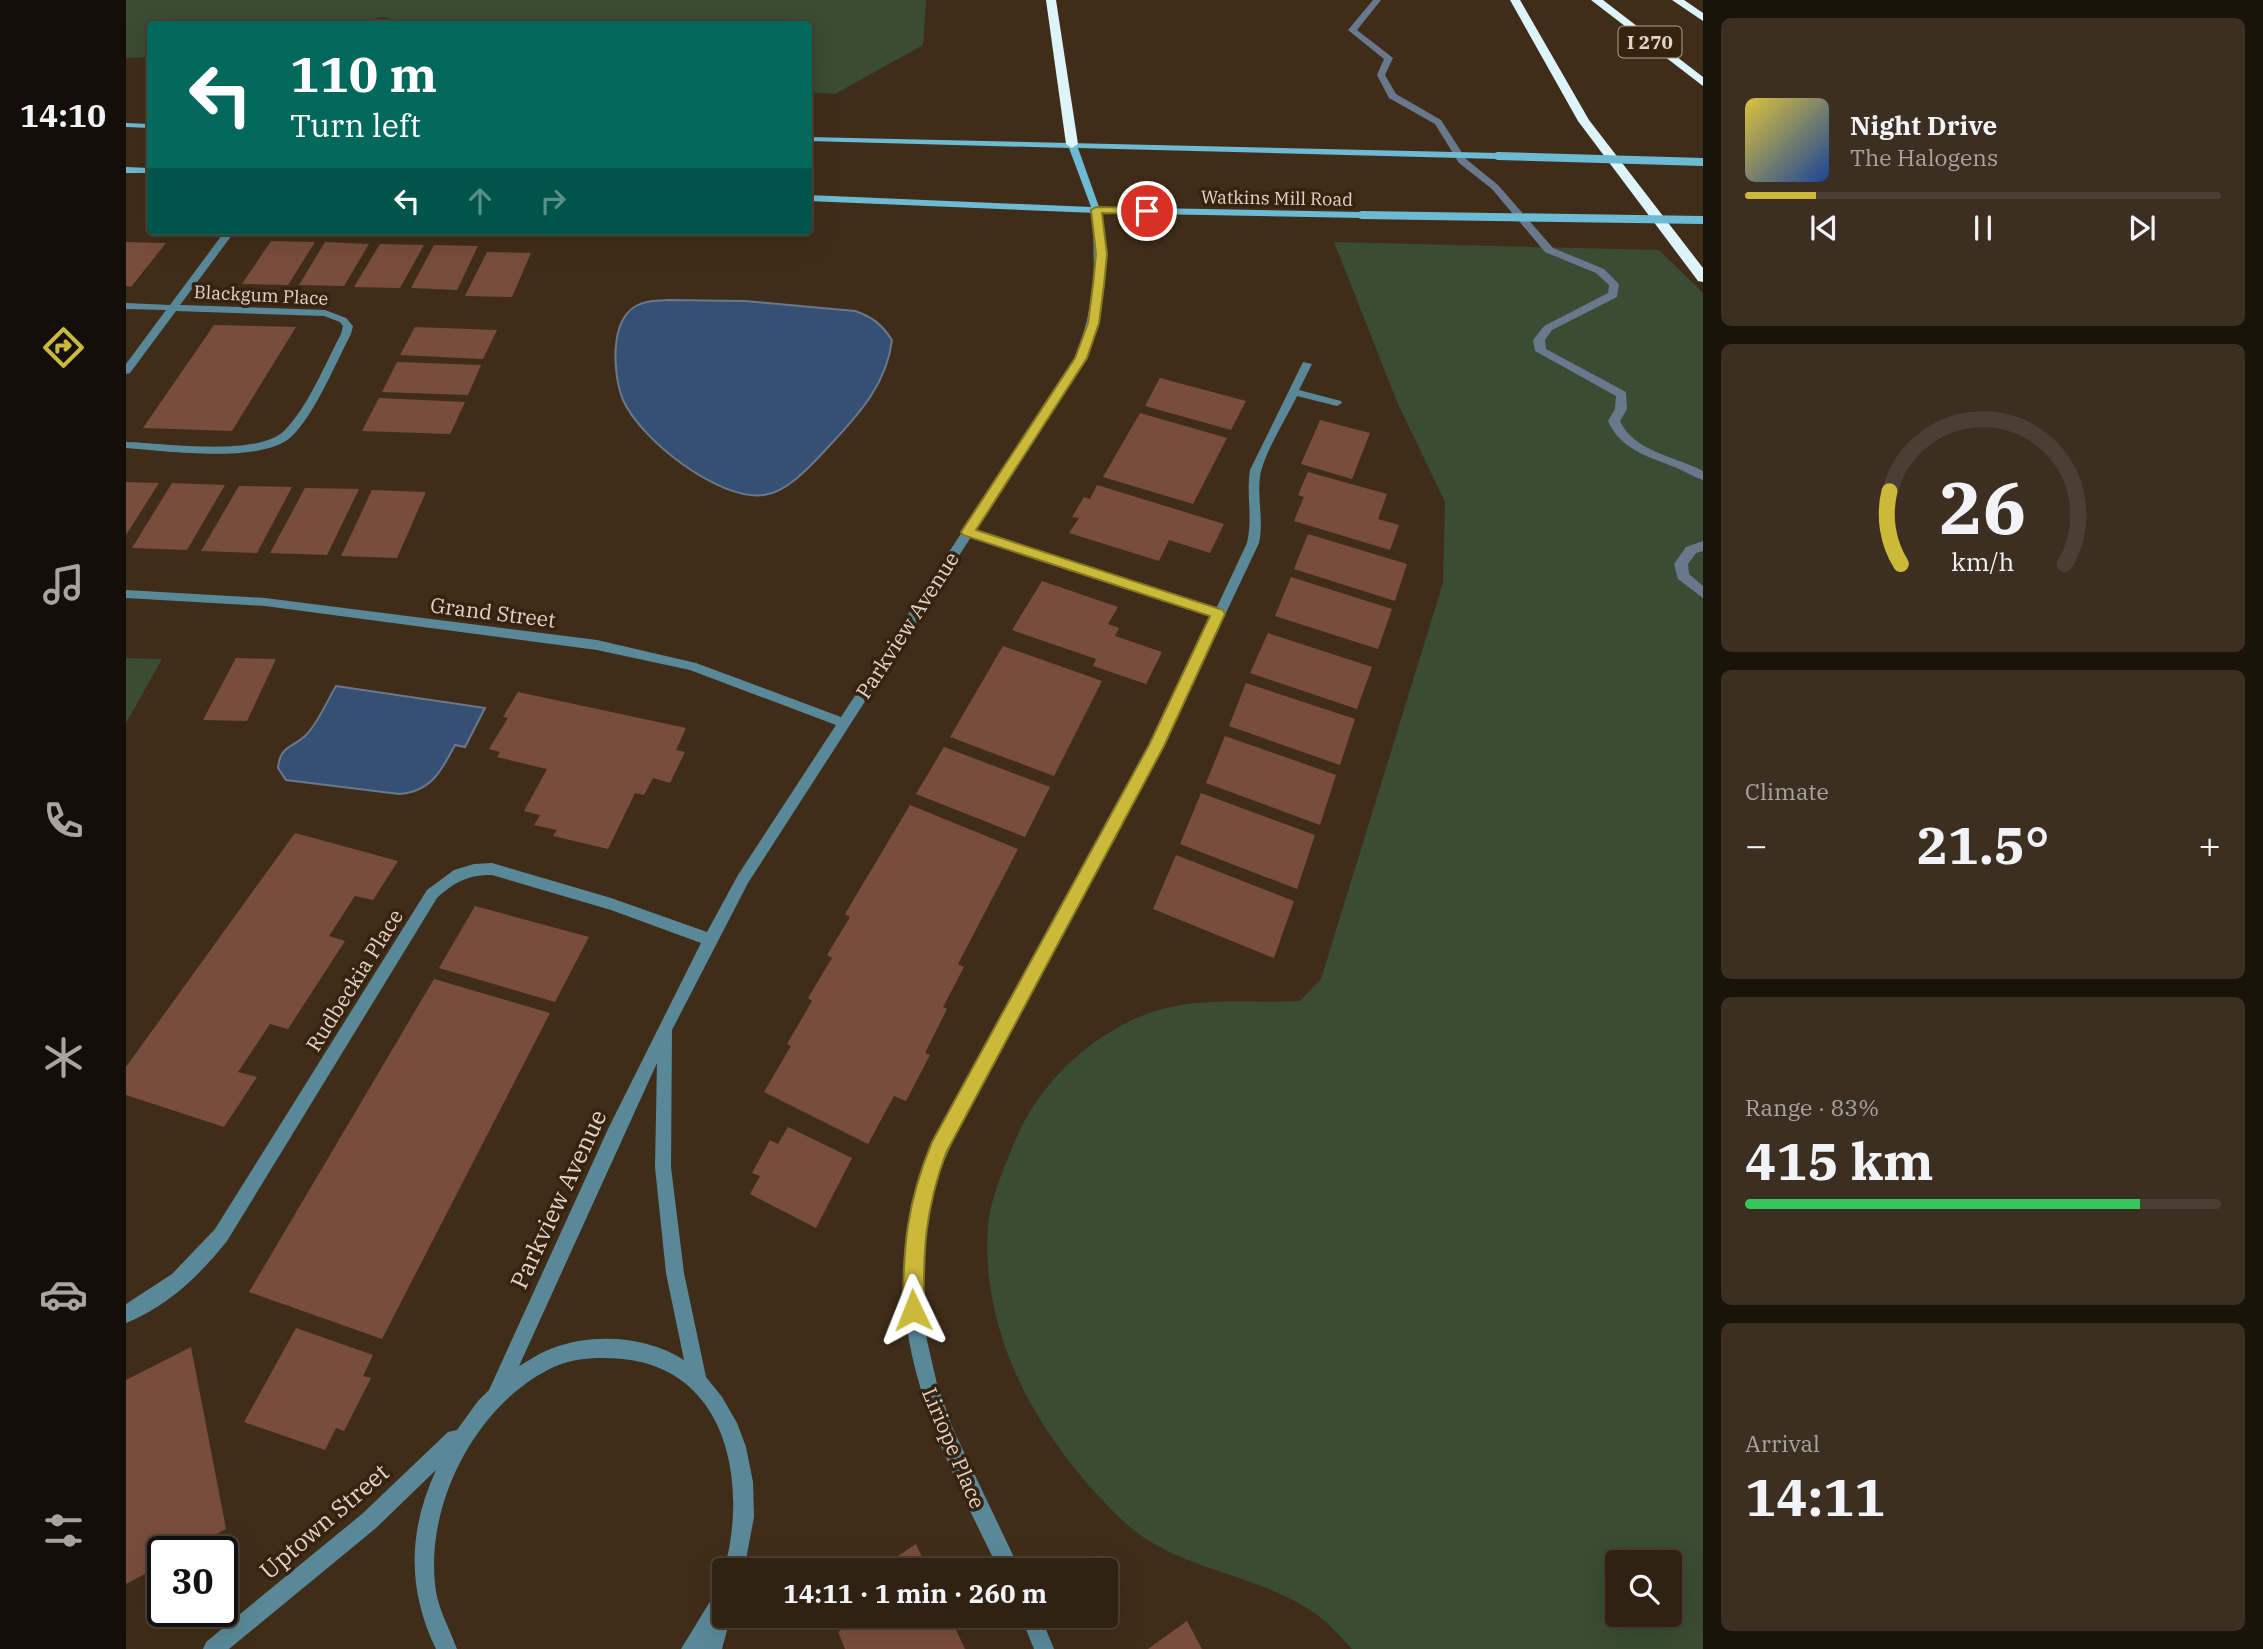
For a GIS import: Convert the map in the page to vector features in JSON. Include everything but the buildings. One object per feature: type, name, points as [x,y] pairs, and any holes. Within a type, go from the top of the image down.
[{"type":"highway","points":[[1051,0],[1072,144]]},
{"type":"highway","points":[[1516,0],[1584,121],[1703,278]]},
{"type":"highway","name":"I 270","points":[[1596,0],[1703,83]]},
{"type":"highway","name":"I 270","points":[[1677,0],[1703,18]]},
{"type":"main road","points":[[126,125],[147,126]]},
{"type":"main road","points":[[812,139],[1216,147],[1703,162]]},
{"type":"main road","points":[[1072,144],[1096,210]]},
{"type":"main road","points":[[126,170],[147,171]]},
{"type":"main road","name":"Watkins Mill Road","points":[[812,198],[1247,214],[1703,220]]},
{"type":"street","name":"Parkview Avenue","points":[[498,1392],[665,1027],[709,939],[743,879],[1081,358],[1093,323],[1099,285],[1101,254],[1096,210]]},
{"type":"street","points":[[126,371],[227,235]]},
{"type":"street","points":[[126,306],[173,308]]},
{"type":"street","name":"Blackgum Place","points":[[126,445],[246,449],[272,444],[291,430],[348,326],[343,320],[325,313],[173,308]]},
{"type":"street","name":"Liriope Place","points":[[1004,1558],[943,1432],[925,1382],[915,1331],[911,1290],[918,1217],[925,1184],[950,1124],[1156,746],[1253,543],[1258,526],[1253,483],[1256,470],[1307,364]]},
{"type":"street","points":[[1293,392],[1337,403]]},
{"type":"street","points":[[968,532],[1218,614]]},
{"type":"street","name":"Grand Street","points":[[126,594],[265,603],[597,645],[702,669],[844,723]]},
{"type":"street","name":"Rudbeckia Place","points":[[126,1314],[174,1286],[193,1270],[221,1234],[432,894],[445,880],[459,872],[492,869],[611,904],[709,939]]},
{"type":"street","name":"Parkview Avenue","points":[[665,1027],[663,1167],[675,1273],[697,1380]]},
{"type":"street","points":[[447,1649],[435,1626],[424,1576],[426,1523],[442,1473],[466,1428],[498,1392],[536,1365],[579,1348],[622,1346],[662,1356],[697,1380],[722,1411],[739,1451],[746,1498],[738,1558]]},
{"type":"street","name":"Uptown Street","points":[[213,1649],[369,1521],[466,1428]]},
{"type":"street","points":[[691,1649],[712,1616]]},
{"type":"street","points":[[712,1649],[717,1628]]},
{"type":"street","points":[[1035,1628],[1044,1649]]},
{"type":"green space","points":[[126,0],[926,0],[923,45],[835,94],[812,92],[812,21],[401,21],[383,17],[364,21],[147,21],[147,57],[126,58]]},
{"type":"green space","points":[[1334,242],[1659,250],[1703,293],[1703,1649],[1352,1649],[1327,1623],[1287,1597],[1164,1549],[1121,1519],[1092,1489],[1042,1423],[1006,1349],[994,1309],[988,1268],[988,1226],[995,1194],[1025,1120],[1037,1100],[1067,1065],[1103,1036],[1144,1015],[1201,1003],[1300,1001],[1321,979],[1443,583],[1445,502],[1398,404]]},
{"type":"green space","points":[[126,658],[162,659],[126,723]]},
{"type":"water","points":[[668,300],[745,301],[855,311],[881,326],[892,340],[889,356],[878,384],[862,409],[809,467],[792,482],[773,493],[746,494],[704,478],[683,465],[646,433],[623,400],[616,363],[617,336],[621,323],[627,313],[640,304]]},
{"type":"water","points":[[336,686],[485,708],[465,747],[455,745],[440,771],[419,789],[399,794],[286,780],[278,768],[281,755],[310,730]]},
{"type":"waterway","points":[[1377,0],[1352,30],[1389,58],[1381,75],[1392,96],[1438,122],[1462,161],[1495,187],[1549,250],[1600,271],[1614,284],[1613,295],[1548,328],[1539,340],[1541,351],[1622,395],[1621,409],[1614,421],[1627,440],[1703,476]]},
{"type":"waterway","points":[[1703,546],[1691,550],[1681,564],[1683,576],[1703,593]]},
{"type":"route","points":[[913,1310],[913,1247],[925,1184],[939,1148],[1156,746],[1183,694],[1218,614],[968,532],[1081,358],[1093,323],[1099,285],[1101,254],[1096,210],[1147,211]]}]
